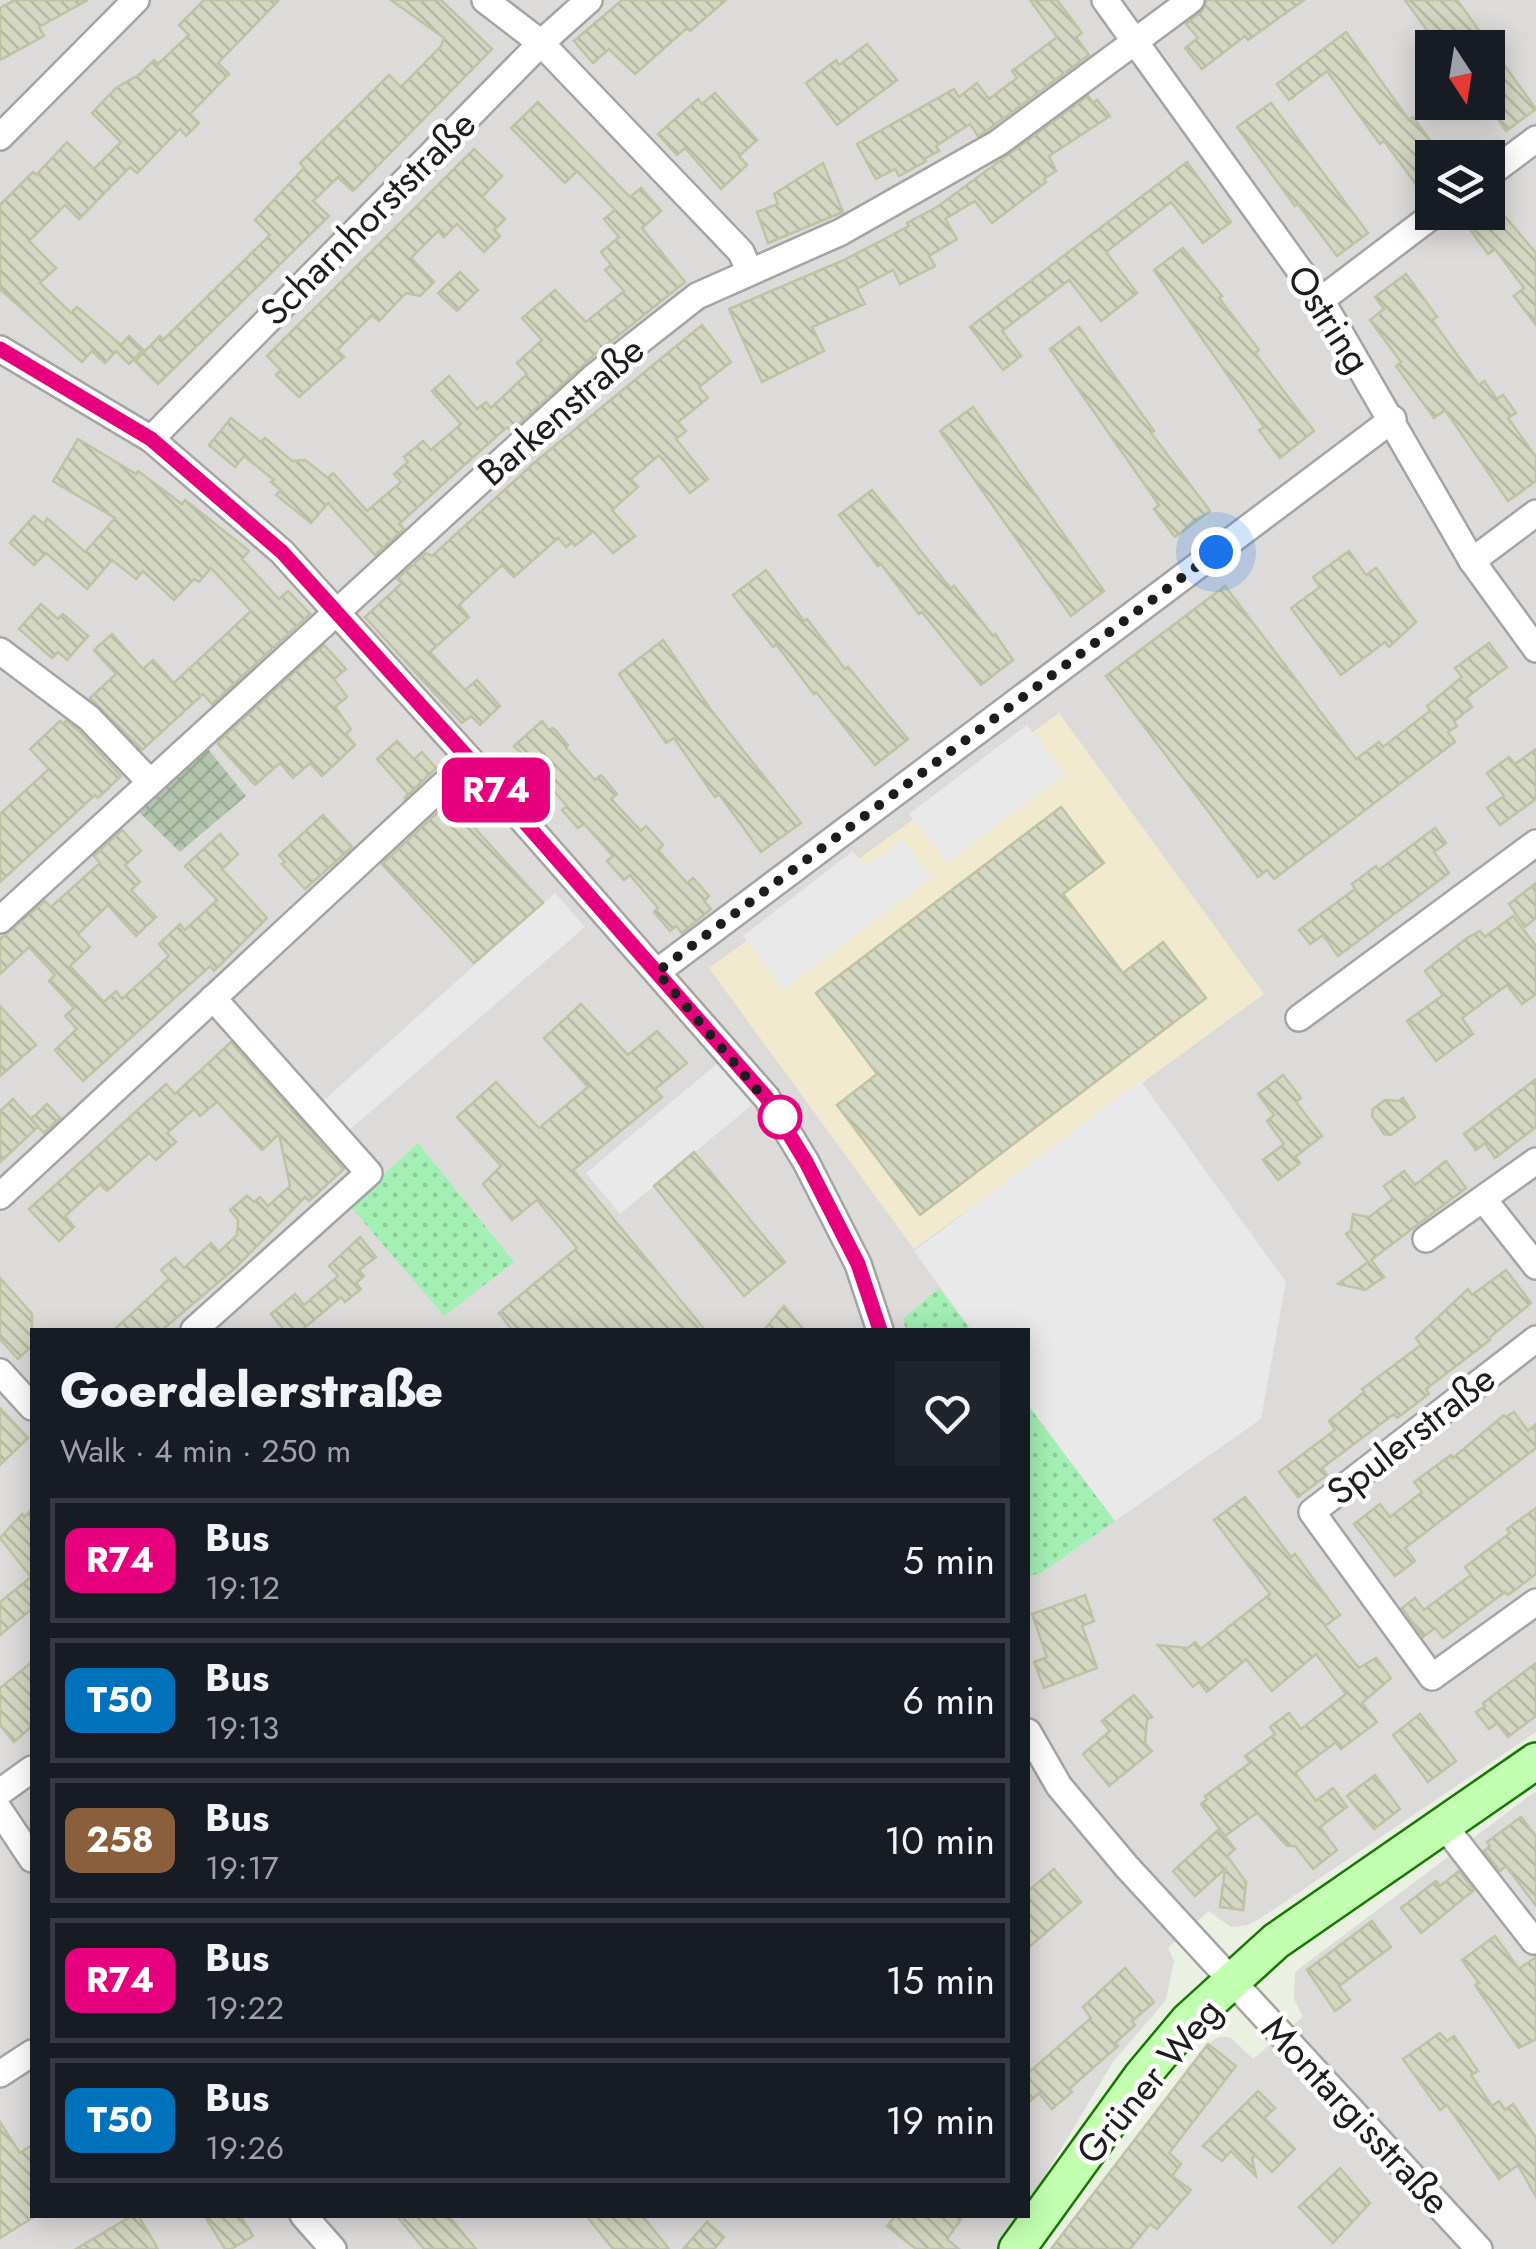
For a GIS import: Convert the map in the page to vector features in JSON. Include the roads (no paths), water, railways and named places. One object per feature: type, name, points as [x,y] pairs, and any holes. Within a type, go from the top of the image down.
[{"type":"street","points":[[0,137],[136,0]]},
{"type":"street","points":[[485,0],[541,43],[741,252],[750,272]]},
{"type":"street","name":"Scharnhorststraße","points":[[151,439],[541,43],[589,0]]},
{"type":"street","name":"Ostring","points":[[1104,0],[1321,300],[1472,561],[1536,649]]},
{"type":"street","name":"Barkenstraße","points":[[0,920],[595,376],[696,296],[842,232],[957,168],[998,143],[1191,0]]},
{"type":"street","points":[[1505,162],[1536,138]]},
{"type":"street","points":[[1321,300],[1415,229]]},
{"type":"street","points":[[0,348],[151,439],[282,552],[470,760],[767,1098],[858,1264],[879,1328]]},
{"type":"street","points":[[657,972],[1393,419]]},
{"type":"street","points":[[1472,561],[1536,513]]},
{"type":"street","points":[[0,651],[88,718],[150,782]]},
{"type":"street","points":[[0,1196],[470,760]]},
{"type":"street","points":[[1299,1018],[1536,843]]},
{"type":"street","points":[[196,1328],[369,1173],[213,998]]},
{"type":"street","points":[[1426,1239],[1536,1161]]},
{"type":"street","points":[[1484,1200],[1536,1266]]},
{"type":"street","name":"Spulerstraße","points":[[1536,1338],[1312,1512],[1432,1677],[1536,1602]]},
{"type":"street","points":[[0,1372],[30,1406]]},
{"type":"street","name":"Montargisstraße","points":[[1030,1735],[1059,1786],[1127,1867],[1480,2249]]},
{"type":"street","name":"Grüner Weg","points":[[1017,2249],[1142,2076],[1188,2021],[1276,1942],[1536,1761]]},
{"type":"street","points":[[0,1792],[30,1770]]},
{"type":"street","points":[[0,1811],[30,1856]]},
{"type":"street","points":[[1445,1827],[1535,1941]]},
{"type":"street","points":[[0,2074],[30,2054]]},
{"type":"street","points":[[305,2218],[333,2249]]}]
